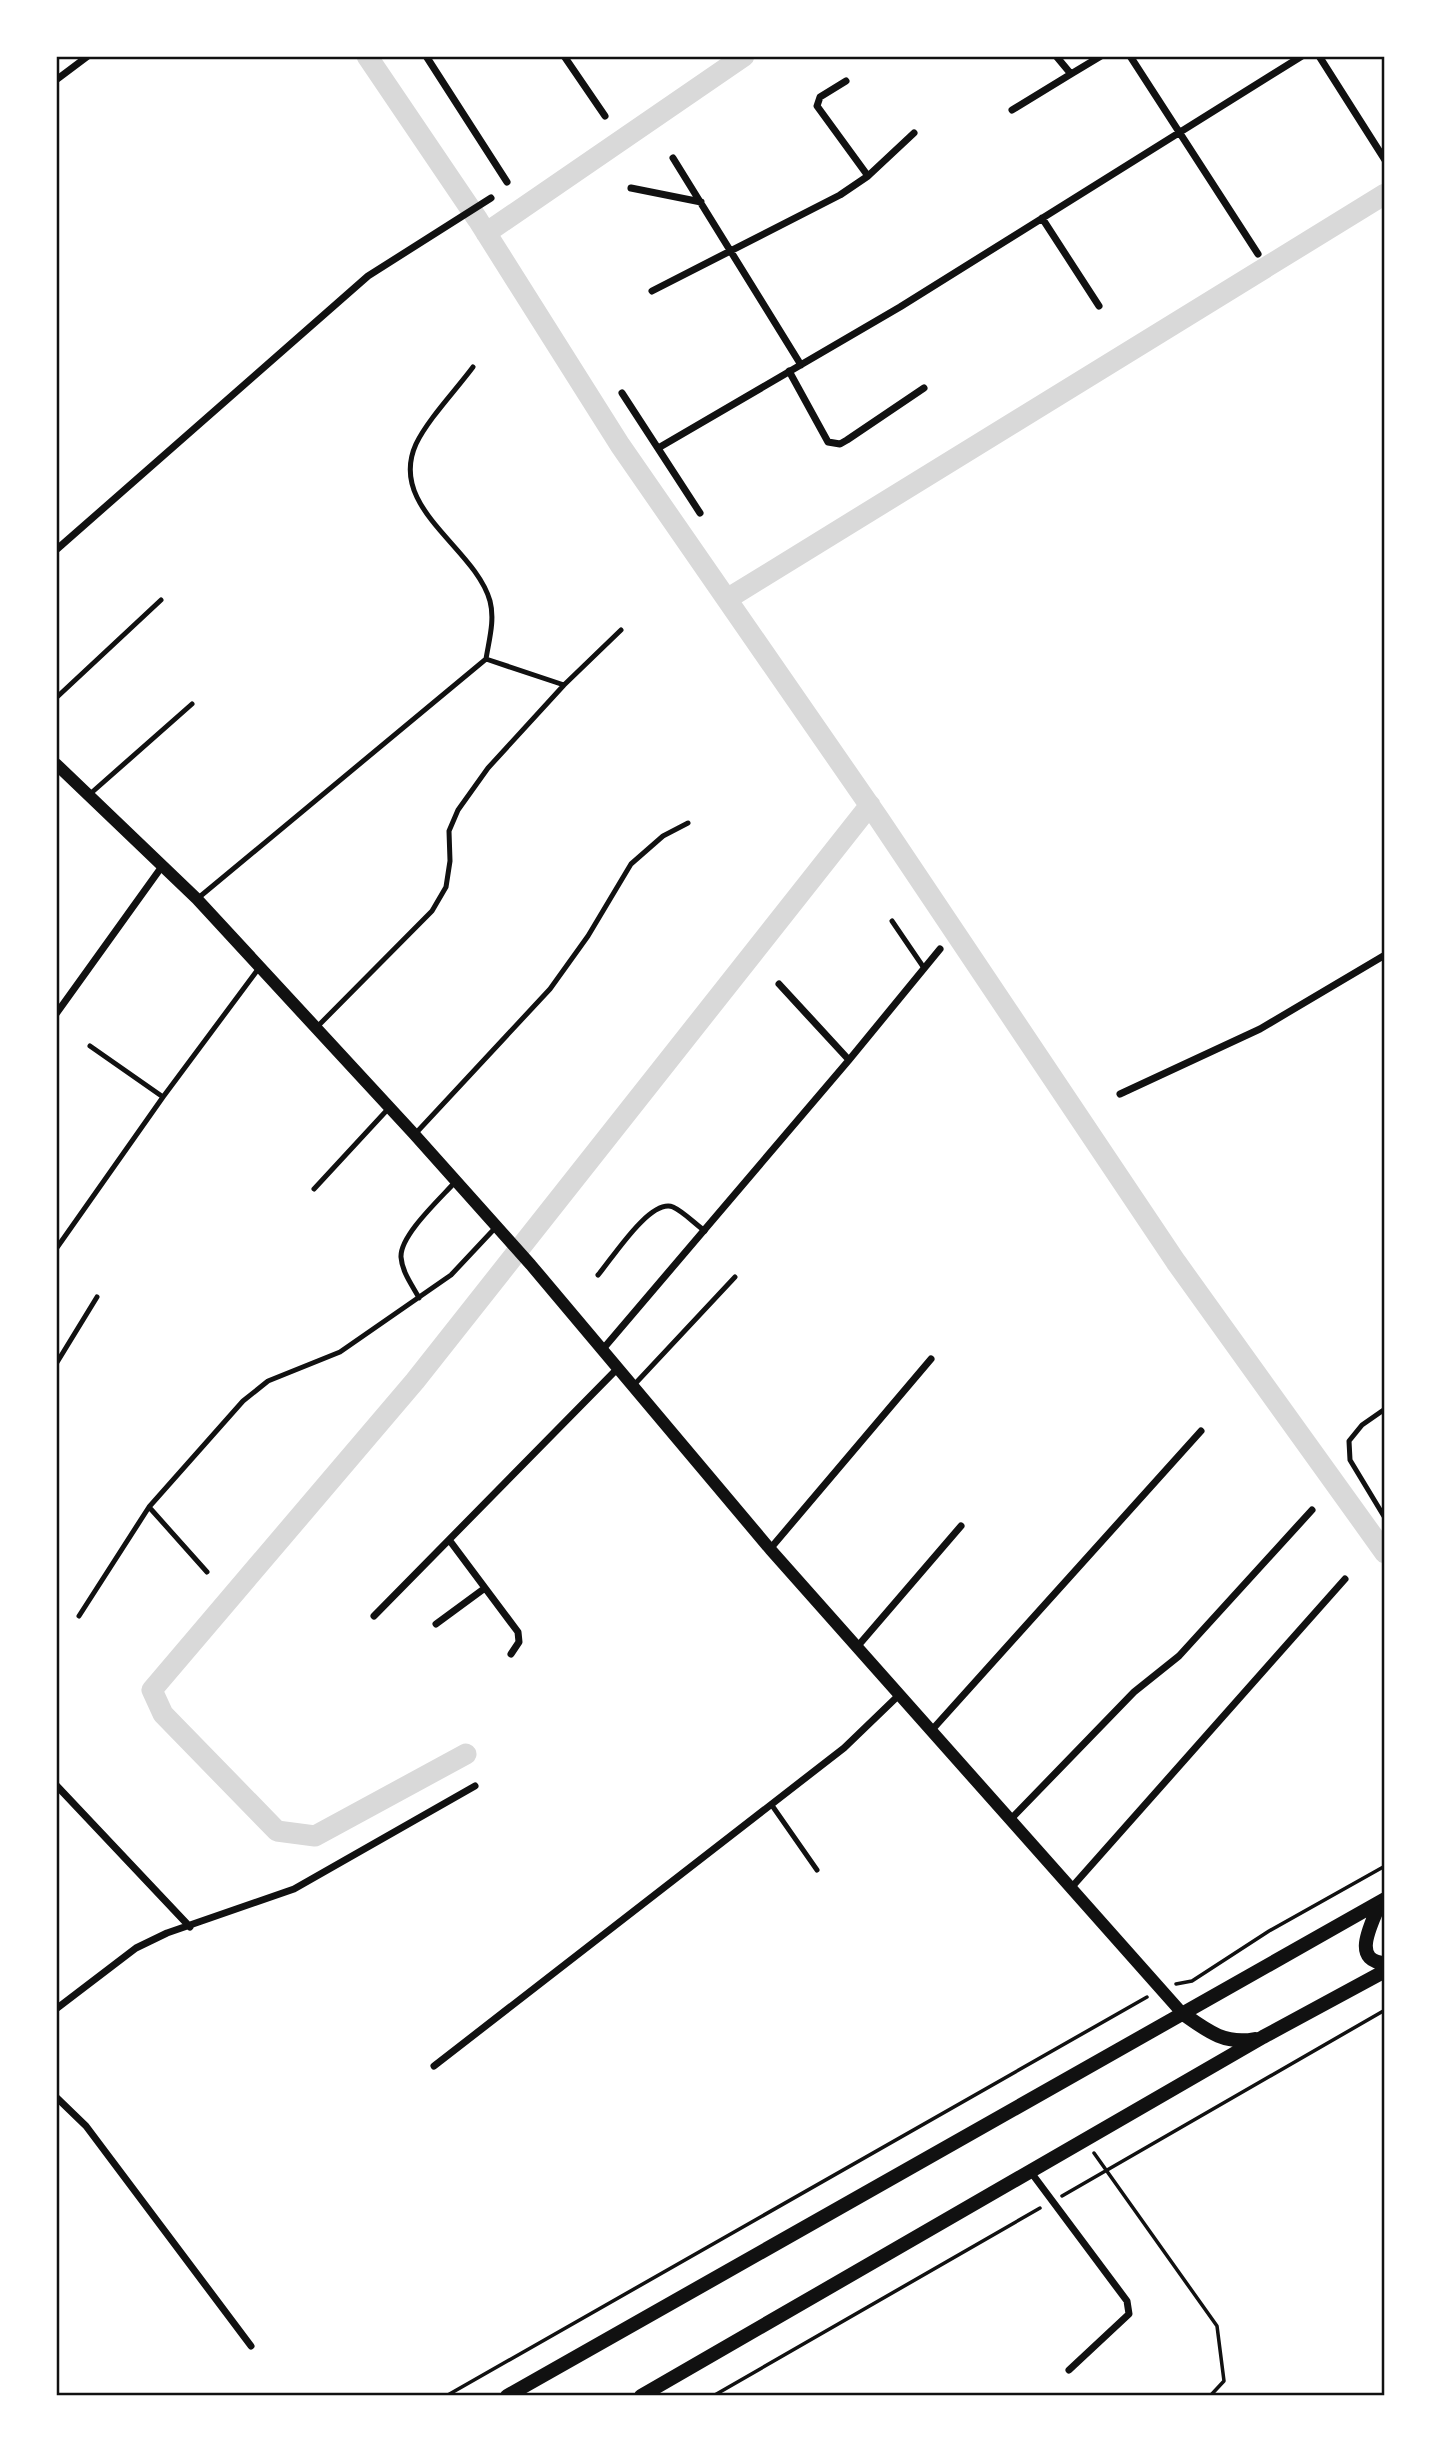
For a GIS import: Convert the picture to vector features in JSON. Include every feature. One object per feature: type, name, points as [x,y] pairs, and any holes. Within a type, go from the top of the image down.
[{"type":"main road","points":[[506,2396],[1382,1900]]},
{"type":"main road","points":[[1382,1900],[1366,1936],[1366,1948],[1369,1956],[1385,1963]]},
{"type":"main road","points":[[642,2396],[1263,2037],[1385,1971]]},
{"type":"main road","points":[[1182,2013],[1222,2039],[1233,2041],[1263,2037]]},
{"type":"street","points":[[56,80],[88,56]]},
{"type":"street","points":[[426,56],[507,182]]},
{"type":"street","points":[[564,56],[605,116]]},
{"type":"street","points":[[1056,56],[1070,74]]},
{"type":"street","points":[[1012,110],[1101,56]]},
{"type":"street","points":[[1130,56],[1258,254]]},
{"type":"street","points":[[660,447],[802,365],[1302,56]]},
{"type":"street","points":[[1319,56],[1385,160]]},
{"type":"street","points":[[846,80],[820,97],[817,106],[868,176]]},
{"type":"street","points":[[652,291],[840,195],[868,176],[914,133]]},
{"type":"street","points":[[673,158],[802,365]]},
{"type":"street","points":[[631,188],[701,202]]},
{"type":"street","points":[[56,550],[369,275],[491,198]]},
{"type":"street","points":[[1042,218],[1099,306]]},
{"type":"street","points":[[789,371],[828,442],[834,444],[847,440],[924,388]]},
{"type":"street","points":[[622,393],[660,447],[700,513]]},
{"type":"street","points":[[56,764],[197,899],[390,1107],[531,1265],[770,1549],[1182,2013]]},
{"type":"street","points":[[56,1014],[163,865]]},
{"type":"street","points":[[603,1349],[940,949]]},
{"type":"street","points":[[1120,1094],[1260,1029],[1385,955]]},
{"type":"street","points":[[779,984],[849,1060]]},
{"type":"street","points":[[770,1549],[931,1359]]},
{"type":"street","points":[[374,1616],[618,1368]]},
{"type":"street","points":[[931,1732],[1201,1431]]},
{"type":"street","points":[[1010,1821],[1134,1692],[1179,1656],[1312,1510]]},
{"type":"street","points":[[857,1647],[961,1526]]},
{"type":"street","points":[[450,1541],[518,1632],[520,1642],[511,1654]]},
{"type":"street","points":[[1070,1888],[1345,1579]]},
{"type":"street","points":[[436,1624],[485,1588]]},
{"type":"street","points":[[434,2066],[844,1748],[899,1695]]},
{"type":"street","points":[[56,1785],[190,1927]]},
{"type":"street","points":[[56,2009],[136,1948],[294,1889],[475,1786]]},
{"type":"street","points":[[56,2097],[86,2126],[251,2346]]},
{"type":"street","points":[[1030,2171],[1128,2301],[1129,2314],[1069,2370]]},
{"type":"lane","points":[[197,899],[486,659],[492,624],[490,601],[474,567],[423,510],[413,487],[411,464],[416,444],[473,367]]},
{"type":"lane","points":[[56,698],[161,600]]},
{"type":"lane","points":[[317,1027],[432,911],[446,887],[450,861],[449,831],[458,810],[488,768],[564,685],[621,630]]},
{"type":"lane","points":[[486,659],[564,685]]},
{"type":"lane","points":[[88,796],[192,704]]},
{"type":"lane","points":[[414,1134],[550,989],[588,936],[631,863],[663,836],[688,823]]},
{"type":"lane","points":[[892,921],[924,968]]},
{"type":"lane","points":[[56,1249],[163,1097],[261,966]]},
{"type":"lane","points":[[90,1046],[163,1097]]},
{"type":"lane","points":[[314,1189],[390,1107]]},
{"type":"lane","points":[[419,1297],[404,1271],[401,1254],[409,1234],[456,1181]]},
{"type":"lane","points":[[598,1275],[647,1214],[661,1206],[673,1207],[705,1231]]},
{"type":"lane","points":[[79,1616],[149,1507],[243,1401],[268,1381],[340,1352],[451,1275],[497,1226]]},
{"type":"lane","points":[[633,1386],[735,1277]]},
{"type":"lane","points":[[56,1364],[97,1297]]},
{"type":"lane","points":[[1385,1409],[1362,1425],[1349,1441],[1350,1460],[1385,1518]]},
{"type":"lane","points":[[149,1507],[207,1572]]},
{"type":"lane","points":[[771,1804],[817,1870]]},
{"type":"path","points":[[1183,1981],[1192,1981],[1269,1931],[1385,1866]]},
{"type":"path","points":[[446,2396],[1137,2001]]},
{"type":"path","points":[[1085,2140],[1217,2326],[1224,2381],[1210,2396]]},
{"type":"waterway","points":[[367,56],[478,220],[620,445],[879,819],[1176,1262],[1385,1553]]},
{"type":"waterway","points":[[486,233],[744,56]]},
{"type":"waterway","points":[[727,599],[1385,194]]},
{"type":"waterway","points":[[466,1754],[315,1836],[277,1831],[163,1714],[152,1690],[415,1381],[870,805]]}]
